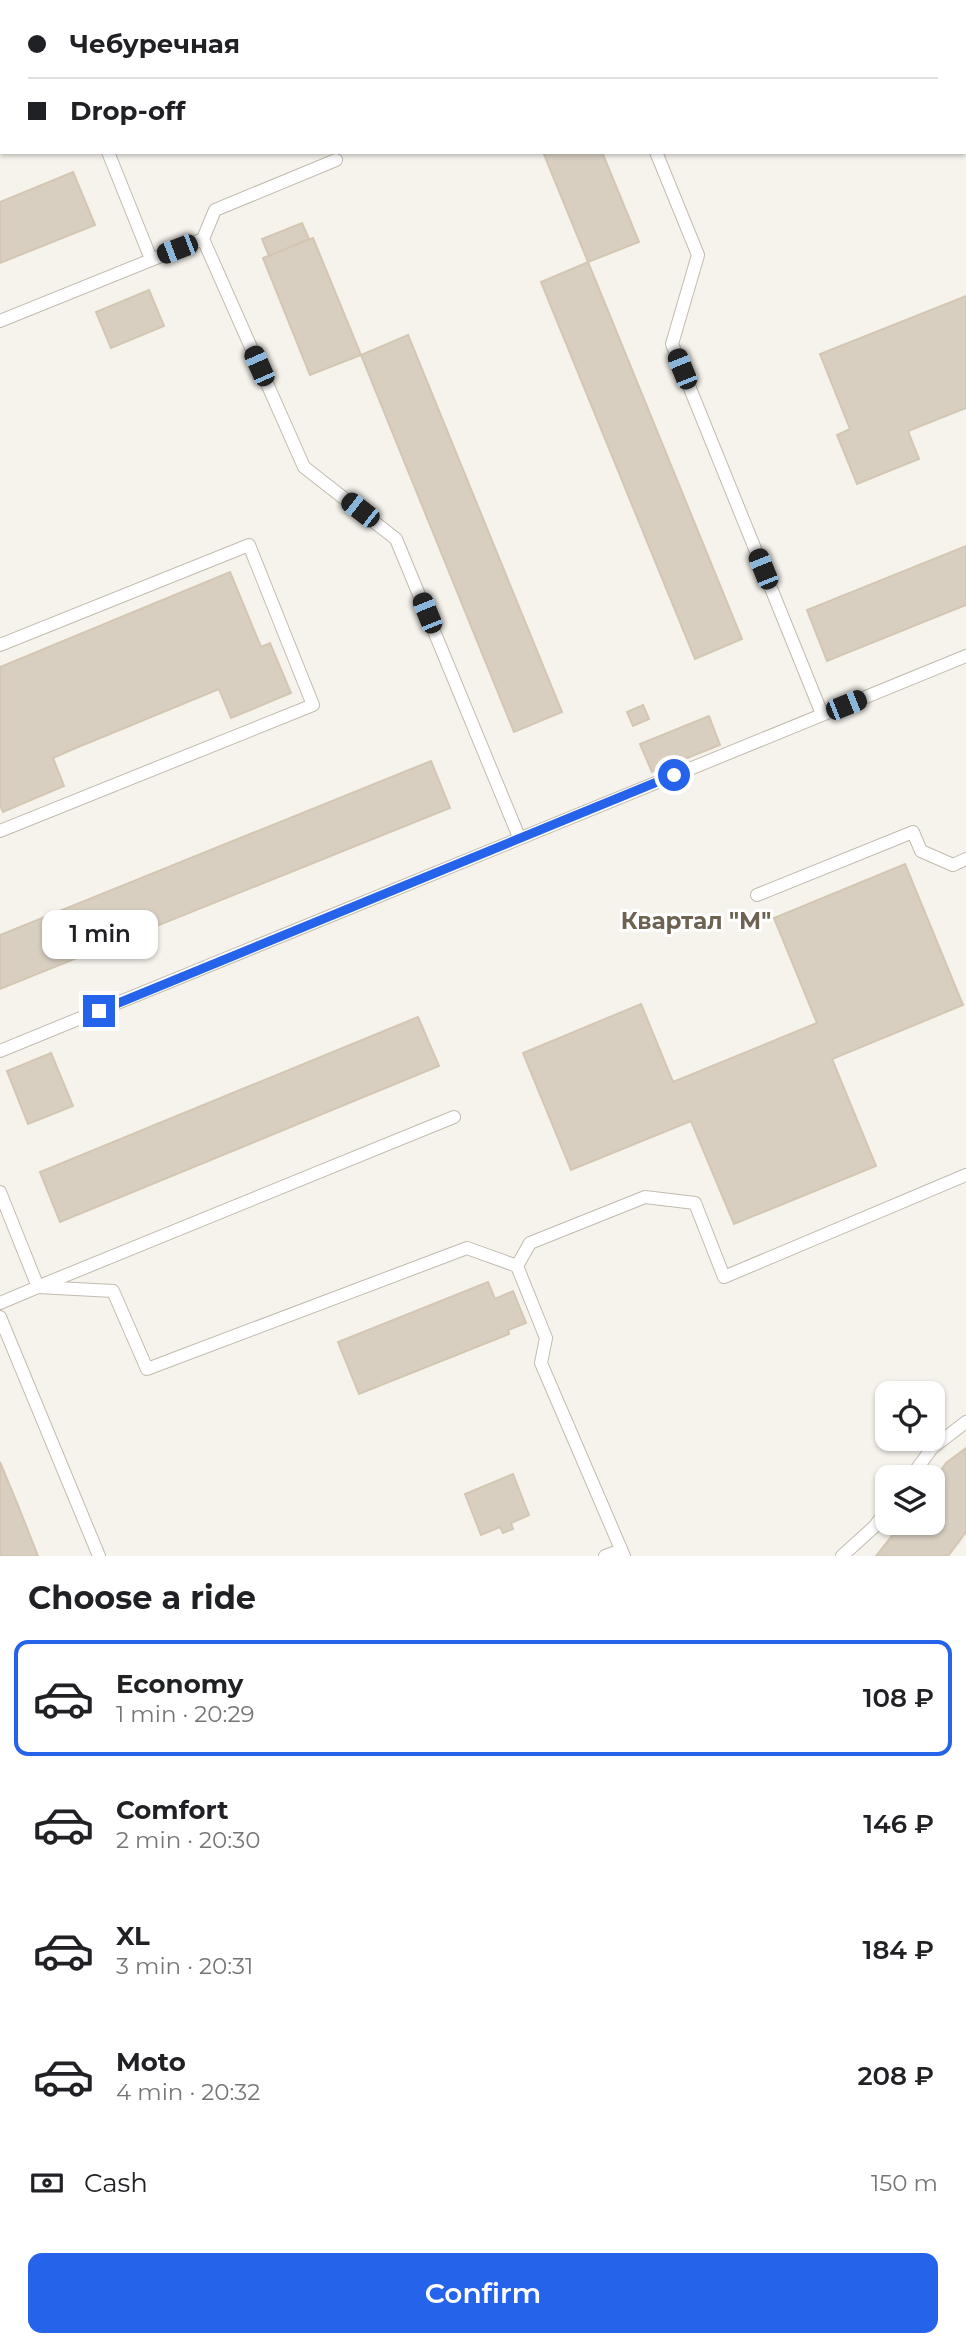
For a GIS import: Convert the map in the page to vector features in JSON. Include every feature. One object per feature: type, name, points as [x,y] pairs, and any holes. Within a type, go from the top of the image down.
[{"type":"lane","points":[[109,154],[150,259]]},
{"type":"lane","points":[[657,154],[698,255],[672,344],[821,715]]},
{"type":"lane","points":[[0,321],[202,239],[215,210],[336,160]]},
{"type":"lane","points":[[202,239],[304,467],[396,538],[519,837]]},
{"type":"lane","points":[[0,645],[248,545],[313,705],[0,831]]},
{"type":"lane","points":[[0,1051],[966,656]]},
{"type":"lane","points":[[757,895],[913,832],[920,851],[953,864],[966,859]]},
{"type":"lane","points":[[0,1303],[454,1117]]},
{"type":"lane","points":[[517,1266],[530,1243],[645,1196],[695,1203],[724,1277],[966,1174]]},
{"type":"lane","points":[[0,1192],[38,1287]]},
{"type":"lane","points":[[38,1287],[113,1291],[147,1369],[467,1248],[517,1266],[546,1338],[541,1363],[623,1553],[605,1556]]},
{"type":"lane","points":[[0,1317],[99,1556]]},
{"type":"lane","points":[[920,1465],[932,1448],[966,1422]]},
{"type":"lane","points":[[842,1556],[875,1526]]},
{"type":"building","points":[[544,154],[603,154],[639,242],[588,262]]},
{"type":"building","points":[[73,172],[95,225],[0,263],[0,202]]},
{"type":"building","points":[[302,223],[309,239],[269,256],[262,239]]},
{"type":"building","points":[[313,238],[361,355],[310,375],[263,258]]},
{"type":"building","points":[[588,262],[742,639],[695,659],[541,282]]},
{"type":"building","points":[[149,290],[164,326],[111,348],[96,312]]},
{"type":"building","points":[[966,296],[966,408],[908,431],[919,459],[857,484],[837,435],[850,429],[820,354]]},
{"type":"building","points":[[408,335],[562,712],[514,732],[361,355]]},
{"type":"building","points":[[966,546],[966,605],[827,661],[807,610]]},
{"type":"building","points":[[230,572],[261,647],[270,643],[291,693],[231,718],[219,689],[71,750],[53,758],[64,786],[3,812],[0,805],[0,667]]},
{"type":"building","points":[[643,705],[649,719],[633,726],[627,712]]},
{"type":"building","points":[[709,716],[720,745],[652,772],[640,744]]},
{"type":"building","points":[[431,761],[450,808],[0,989],[0,935]]},
{"type":"building","points":[[905,864],[963,1005],[832,1059],[876,1166],[734,1224],[691,1121],[571,1170],[523,1053],[641,1004],[673,1082],[817,1023],[774,918]]},
{"type":"building","points":[[418,1017],[439,1066],[60,1222],[40,1172]]},
{"type":"building","points":[[51,1053],[73,1106],[28,1124],[7,1071]]},
{"type":"building","points":[[488,1282],[495,1299],[513,1291],[526,1323],[508,1330],[509,1334],[359,1394],[338,1342]]},
{"type":"building","points":[[966,1448],[966,1532],[948,1556],[876,1556],[893,1535],[945,1535],[946,1463]]},
{"type":"building","points":[[0,1462],[19,1508],[38,1556],[0,1556]]},
{"type":"building","points":[[513,1474],[529,1515],[511,1523],[513,1529],[503,1533],[500,1527],[481,1535],[465,1494]]},
{"type":"district","name":"Квартал \"М\"","points":[[696,921]]},
{"type":"route","points":[[99,1011],[674,775]]}]
